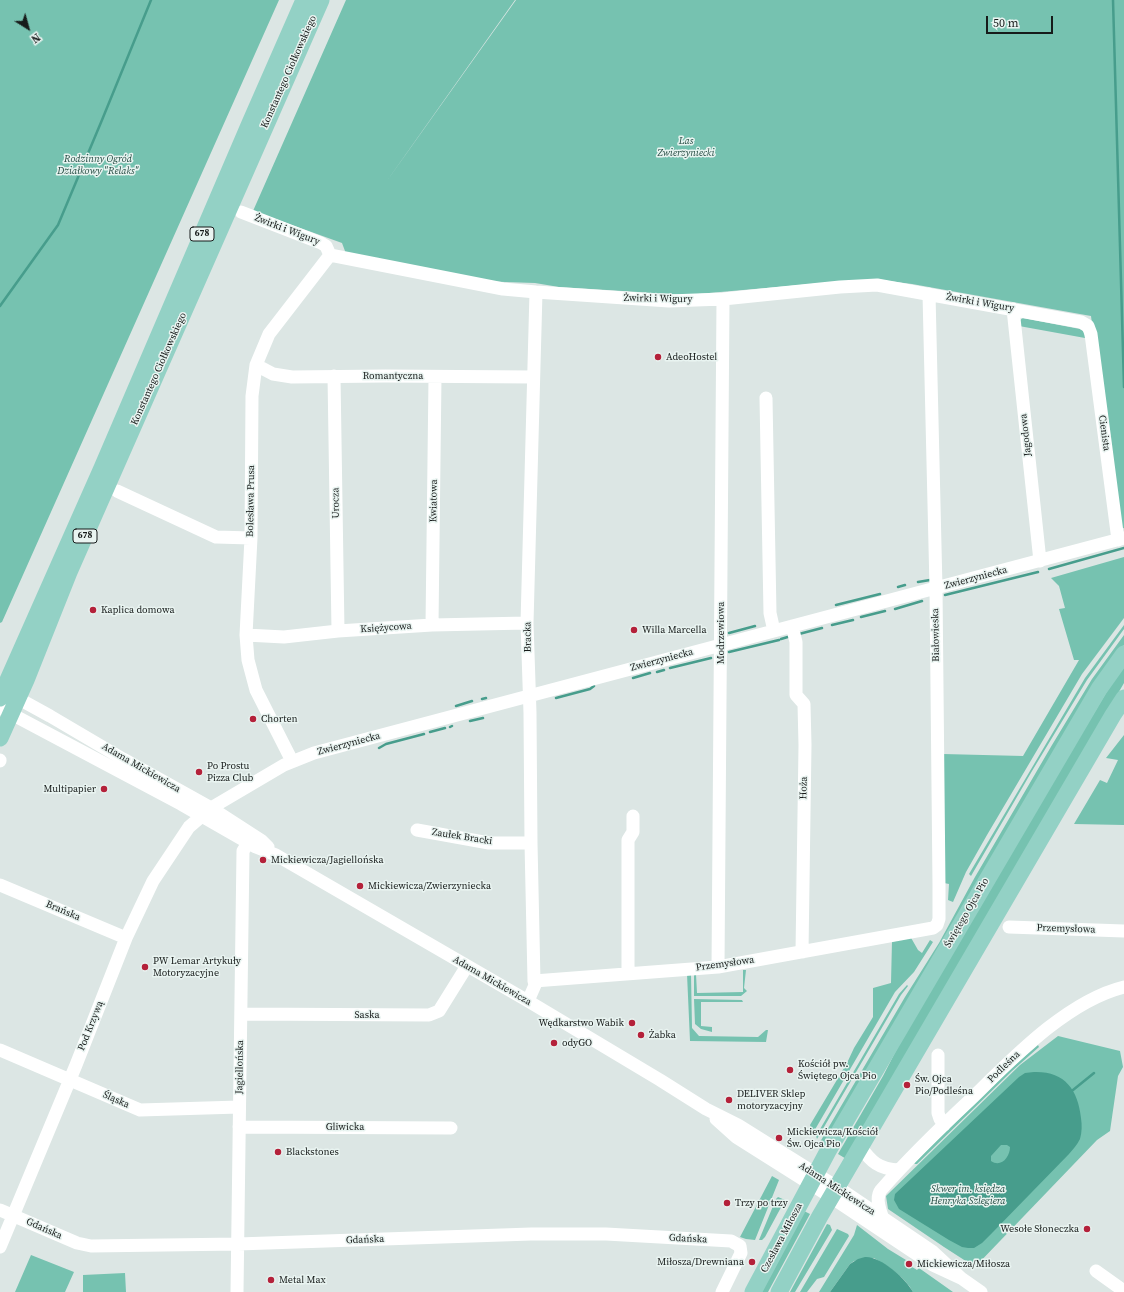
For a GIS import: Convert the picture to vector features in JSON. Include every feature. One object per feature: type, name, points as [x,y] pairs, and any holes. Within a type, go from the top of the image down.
[{"type":"main road","name":"Konstantego Ciołkowskiego","points":[[27,656],[102,468],[246,131],[304,0]]},
{"type":"main road","name":"Konstantego Ciołkowskiego","points":[[0,738],[6,699],[69,572],[321,0]]},
{"type":"main road","name":"Świętego Ojca Pio","points":[[813,1179],[1091,702],[1124,654]]},
{"type":"main road","points":[[778,1292],[860,1146],[1124,698]]},
{"type":"main road","name":"Czesława Miłosza","points":[[753,1292],[813,1179]]},
{"type":"street","name":"Żwirki i Wigury","points":[[241,212],[321,243],[326,246],[330,255],[503,289],[669,301],[723,299],[840,287],[877,285],[1081,322],[1088,326]]},
{"type":"street","name":"Bolesława Prusa","points":[[292,761],[256,690],[248,660],[246,635],[251,538],[252,396],[256,365],[269,334],[330,255]]},
{"type":"street","name":"Bracka","points":[[534,981],[530,713],[527,623],[536,292]]},
{"type":"street","name":"Białowieska","points":[[929,294],[936,588],[939,919],[936,927]]},
{"type":"street","name":"Modrzewiowa","points":[[718,967],[723,299]]},
{"type":"street","name":"Jagodowa","points":[[1013,309],[1040,561]]},
{"type":"street","name":"Cienista","points":[[1088,326],[1091,334],[1095,370],[1121,539]]},
{"type":"street","name":"Romantyczna","points":[[256,365],[273,374],[292,377],[533,377]]},
{"type":"street","name":"Urocza","points":[[334,376],[338,631]]},
{"type":"street","name":"Kwiatowa","points":[[432,625],[435,376]]},
{"type":"street","points":[[766,398],[770,613],[774,631]]},
{"type":"street","points":[[117,491],[216,537],[251,538]]},
{"type":"street","name":"Zwierzyniecka","points":[[206,812],[257,779],[292,761],[314,753],[1121,539]]},
{"type":"street","name":"Księżycowa","points":[[246,635],[284,637],[338,631],[432,625],[527,623]]},
{"type":"street","name":"Hoża","points":[[792,626],[796,642],[796,695],[804,704],[805,745],[802,952]]},
{"type":"street","name":"Adama Mickiewicza","points":[[6,699],[50,716],[124,759],[160,786]]},
{"type":"street","name":"Adama Mickiewicza","points":[[6,699],[43,730],[160,786],[262,841],[276,855]]},
{"type":"street","points":[[43,730],[41,722],[45,717],[50,716]]},
{"type":"street","name":"Adama Mickiewicza","points":[[206,812],[248,843],[276,855],[528,1001],[706,1109],[738,1125],[813,1179],[883,1219],[933,1252],[961,1278]]},
{"type":"street","name":"Pod Krzywą","points":[[0,1247],[70,1079],[126,938],[154,881],[189,827],[206,812]]},
{"type":"street","points":[[628,973],[625,851],[628,840],[633,832],[633,816]]},
{"type":"street","name":"Zaułek Bracki","points":[[416,830],[489,843],[531,843]]},
{"type":"street","name":"Jagiellońska","points":[[238,1292],[243,851],[248,843]]},
{"type":"street","name":"Brańska","points":[[0,885],[126,938]]},
{"type":"street","name":"Przemysłowa","points":[[534,981],[718,967],[936,927]]},
{"type":"street","name":"Przemysłowa","points":[[1009,927],[1124,931]]},
{"type":"street","name":"Saska","points":[[241,1014],[429,1015],[439,1011],[467,966]]},
{"type":"street","points":[[528,1001],[535,985],[534,981]]},
{"type":"street","name":"Podleśna","points":[[883,1219],[878,1201],[879,1193],[899,1170],[1020,1051],[1072,1011],[1095,997],[1124,987]]},
{"type":"street","name":"Śląska","points":[[0,1050],[140,1110],[239,1107]]},
{"type":"street","points":[[938,1055],[938,1113],[944,1125]]},
{"type":"street","name":"Gliwicka","points":[[239,1127],[451,1128]]},
{"type":"street","points":[[860,1146],[876,1164],[889,1170],[899,1170]]},
{"type":"street","name":"Adama Mickiewicza","points":[[834,1192],[933,1265],[961,1278],[982,1292]]},
{"type":"street","name":"Gdańska","points":[[0,1210],[86,1246],[238,1244],[531,1234],[606,1234],[731,1241],[740,1246],[741,1253],[722,1292]]},
{"type":"street","points":[[1096,1271],[1124,1291]]},
{"type":"green space","name":"Rodzinny Ogród Działkowy \"Relaks\"","points":[[0,0],[279,0],[2,622],[0,623]]},
{"type":"green space","name":"Las Zwierzyniecki","points":[[346,0],[515,0],[384,185],[516,0],[1124,0],[1124,528],[1119,529],[1091,316],[912,284],[881,280],[857,280],[686,295],[559,287],[535,283],[476,281],[344,253],[345,251],[342,243],[253,211]]},
{"type":"green space","points":[[1023,318],[1080,329],[1084,332],[1085,338],[1019,326],[1020,320]]},
{"type":"green space","points":[[1124,557],[1124,618],[1082,674],[966,872],[953,902],[948,900],[949,884],[944,883],[943,754],[1023,756],[1079,660],[1074,660],[1059,609],[1065,608],[1059,586],[1051,578]]},
{"type":"green space","points":[[1124,625],[1124,629],[1087,680],[971,876],[969,874],[1085,678]]},
{"type":"green space","points":[[1124,635],[1124,645],[1098,682],[825,1145],[820,1142],[905,997],[939,943],[975,877],[1052,745],[1092,679]]},
{"type":"green space","points":[[1124,663],[1124,683],[848,1160],[838,1154],[883,1076],[923,998]]},
{"type":"green space","points":[[1124,735],[1124,825],[1074,824],[1100,780],[1107,783],[1118,760],[1106,758]]},
{"type":"green space","points":[[910,936],[918,950],[922,953],[930,940],[933,942],[914,972],[895,992],[813,1133],[810,1125],[873,1017],[873,988],[891,983],[892,941]]},
{"type":"green space","points":[[743,970],[746,970],[744,988],[747,991],[741,996],[694,996],[694,974],[696,974],[697,993],[743,992]]},
{"type":"green space","points":[[687,974],[691,974],[692,1028],[699,1036],[758,1037],[768,1030],[766,1042],[690,1041]]},
{"type":"green space","points":[[907,985],[908,986],[901,995],[817,1139],[816,1136],[899,994]]},
{"type":"green space","points":[[694,999],[742,1000],[743,1002],[701,1002],[701,1026],[712,1027],[712,1032],[701,1029],[695,1024]]},
{"type":"green space","name":"Skwer im. księdza Henryka Szlegiera","points":[[1058,1036],[1120,1051],[1123,1067],[1118,1076],[1110,1131],[1097,1140],[975,1267],[888,1209],[886,1196],[1020,1065]]},
{"type":"green space","points":[[1038,1045],[1039,1047],[1012,1071],[917,1164],[914,1163],[1010,1069]]},
{"type":"green space","points":[[772,1176],[779,1180],[755,1240],[740,1237]]},
{"type":"green space","points":[[778,1197],[785,1200],[765,1237],[762,1240],[759,1240],[776,1199]]},
{"type":"green space","points":[[802,1210],[810,1214],[768,1292],[758,1292]]},
{"type":"green space","points":[[827,1224],[830,1225],[832,1230],[795,1292],[790,1292]]},
{"type":"green space","points":[[857,1225],[888,1249],[906,1260],[904,1262],[917,1270],[919,1268],[953,1292],[913,1292],[901,1277],[874,1258],[854,1261],[850,1264],[830,1292],[819,1292],[854,1235]]},
{"type":"green space","points":[[837,1229],[848,1234],[849,1236],[824,1277],[817,1279],[807,1292],[800,1292]]},
{"type":"green space","points":[[31,1255],[74,1272],[65,1292],[15,1292]]},
{"type":"green space","points":[[125,1273],[126,1292],[83,1292],[83,1275]]},
{"type":"shaded area","name":"Skwer im. księdza Henryka Szlegiera","points":[[1045,1072],[1054,1075],[1061,1078],[1073,1090],[1077,1098],[1082,1128],[1080,1139],[1069,1154],[982,1243],[974,1248],[962,1247],[899,1209],[894,1200],[895,1194],[1025,1073]],"holes":[[[1001,1145],[1007,1145],[1010,1147],[1007,1158],[998,1163],[991,1161],[991,1156]]]},
{"type":"shaded area","points":[[865,1257],[878,1260],[892,1269],[905,1281],[913,1292],[830,1292],[850,1264]]},
{"type":"waterway","points":[[0,306],[58,225],[151,0]]},
{"type":"waterway","points":[[1113,0],[1124,387]]},
{"type":"waterway","points":[[1049,569],[1124,548]]},
{"type":"waterway","points":[[945,595],[1038,572]]},
{"type":"waterway","points":[[918,582],[930,580]]},
{"type":"waterway","points":[[898,587],[905,585]]},
{"type":"waterway","points":[[836,605],[880,594]]},
{"type":"waterway","points":[[895,609],[922,601]]},
{"type":"waterway","points":[[861,617],[885,611]]},
{"type":"waterway","points":[[832,625],[853,620]]},
{"type":"waterway","points":[[729,633],[755,626]]},
{"type":"waterway","points":[[799,634],[822,628]]},
{"type":"waterway","points":[[781,639],[791,636]]},
{"type":"waterway","points":[[729,652],[779,640]]},
{"type":"waterway","points":[[670,668],[711,658]]},
{"type":"waterway","points":[[657,672],[664,670]]},
{"type":"waterway","points":[[633,678],[650,673]]},
{"type":"waterway","points":[[556,698],[590,689],[594,686]]},
{"type":"waterway","points":[[482,699],[486,698]]},
{"type":"waterway","points":[[456,706],[472,701]]},
{"type":"waterway","points":[[470,721],[483,718]]},
{"type":"waterway","points":[[430,732],[445,728]]},
{"type":"waterway","points":[[379,748],[386,744],[424,734]]},
{"type":"waterway","points":[[1073,1090],[1094,1073]]},
{"type":"place","name":"AdeoHostel","points":[[658,357]]},
{"type":"place","name":"Kaplica domowa","points":[[93,610]]},
{"type":"place","name":"Willa Marcella","points":[[634,630]]},
{"type":"place","name":"Chorten","points":[[253,719]]},
{"type":"place","name":"Po Prostu Pizza Club","points":[[199,772]]},
{"type":"place","name":"Multipapier","points":[[104,789]]},
{"type":"place","name":"Mickiewicza/Jagiellońska","points":[[263,860]]},
{"type":"place","name":"Mickiewicza/Zwierzyniecka","points":[[360,886]]},
{"type":"place","name":"PW Lemar Artykuły Motoryzacyjne","points":[[145,967]]},
{"type":"place","name":"Wędkarstwo Wabik","points":[[632,1023]]},
{"type":"place","name":"Żabka","points":[[641,1035]]},
{"type":"place","name":"odyGO","points":[[554,1043]]},
{"type":"place","name":"Kościół pw. Świętego Ojca Pio","points":[[790,1070]]},
{"type":"place","name":"Św. Ojca Pio/Podleśna","points":[[907,1085]]},
{"type":"place","name":"DELIVER Sklep motoryzacyjny","points":[[729,1100]]},
{"type":"place","name":"Mickiewicza/Kościół Św. Ojca Pio","points":[[779,1138]]},
{"type":"place","name":"Blackstones","points":[[278,1152]]},
{"type":"place","name":"Trzy po trzy","points":[[727,1203]]},
{"type":"place","name":"Wesołe Słoneczka","points":[[1087,1229]]},
{"type":"place","name":"Miłosza/Drewniana","points":[[752,1262]]},
{"type":"place","name":"Mickiewicza/Miłosza","points":[[909,1264]]},
{"type":"place","name":"Metal Max","points":[[271,1280]]}]
